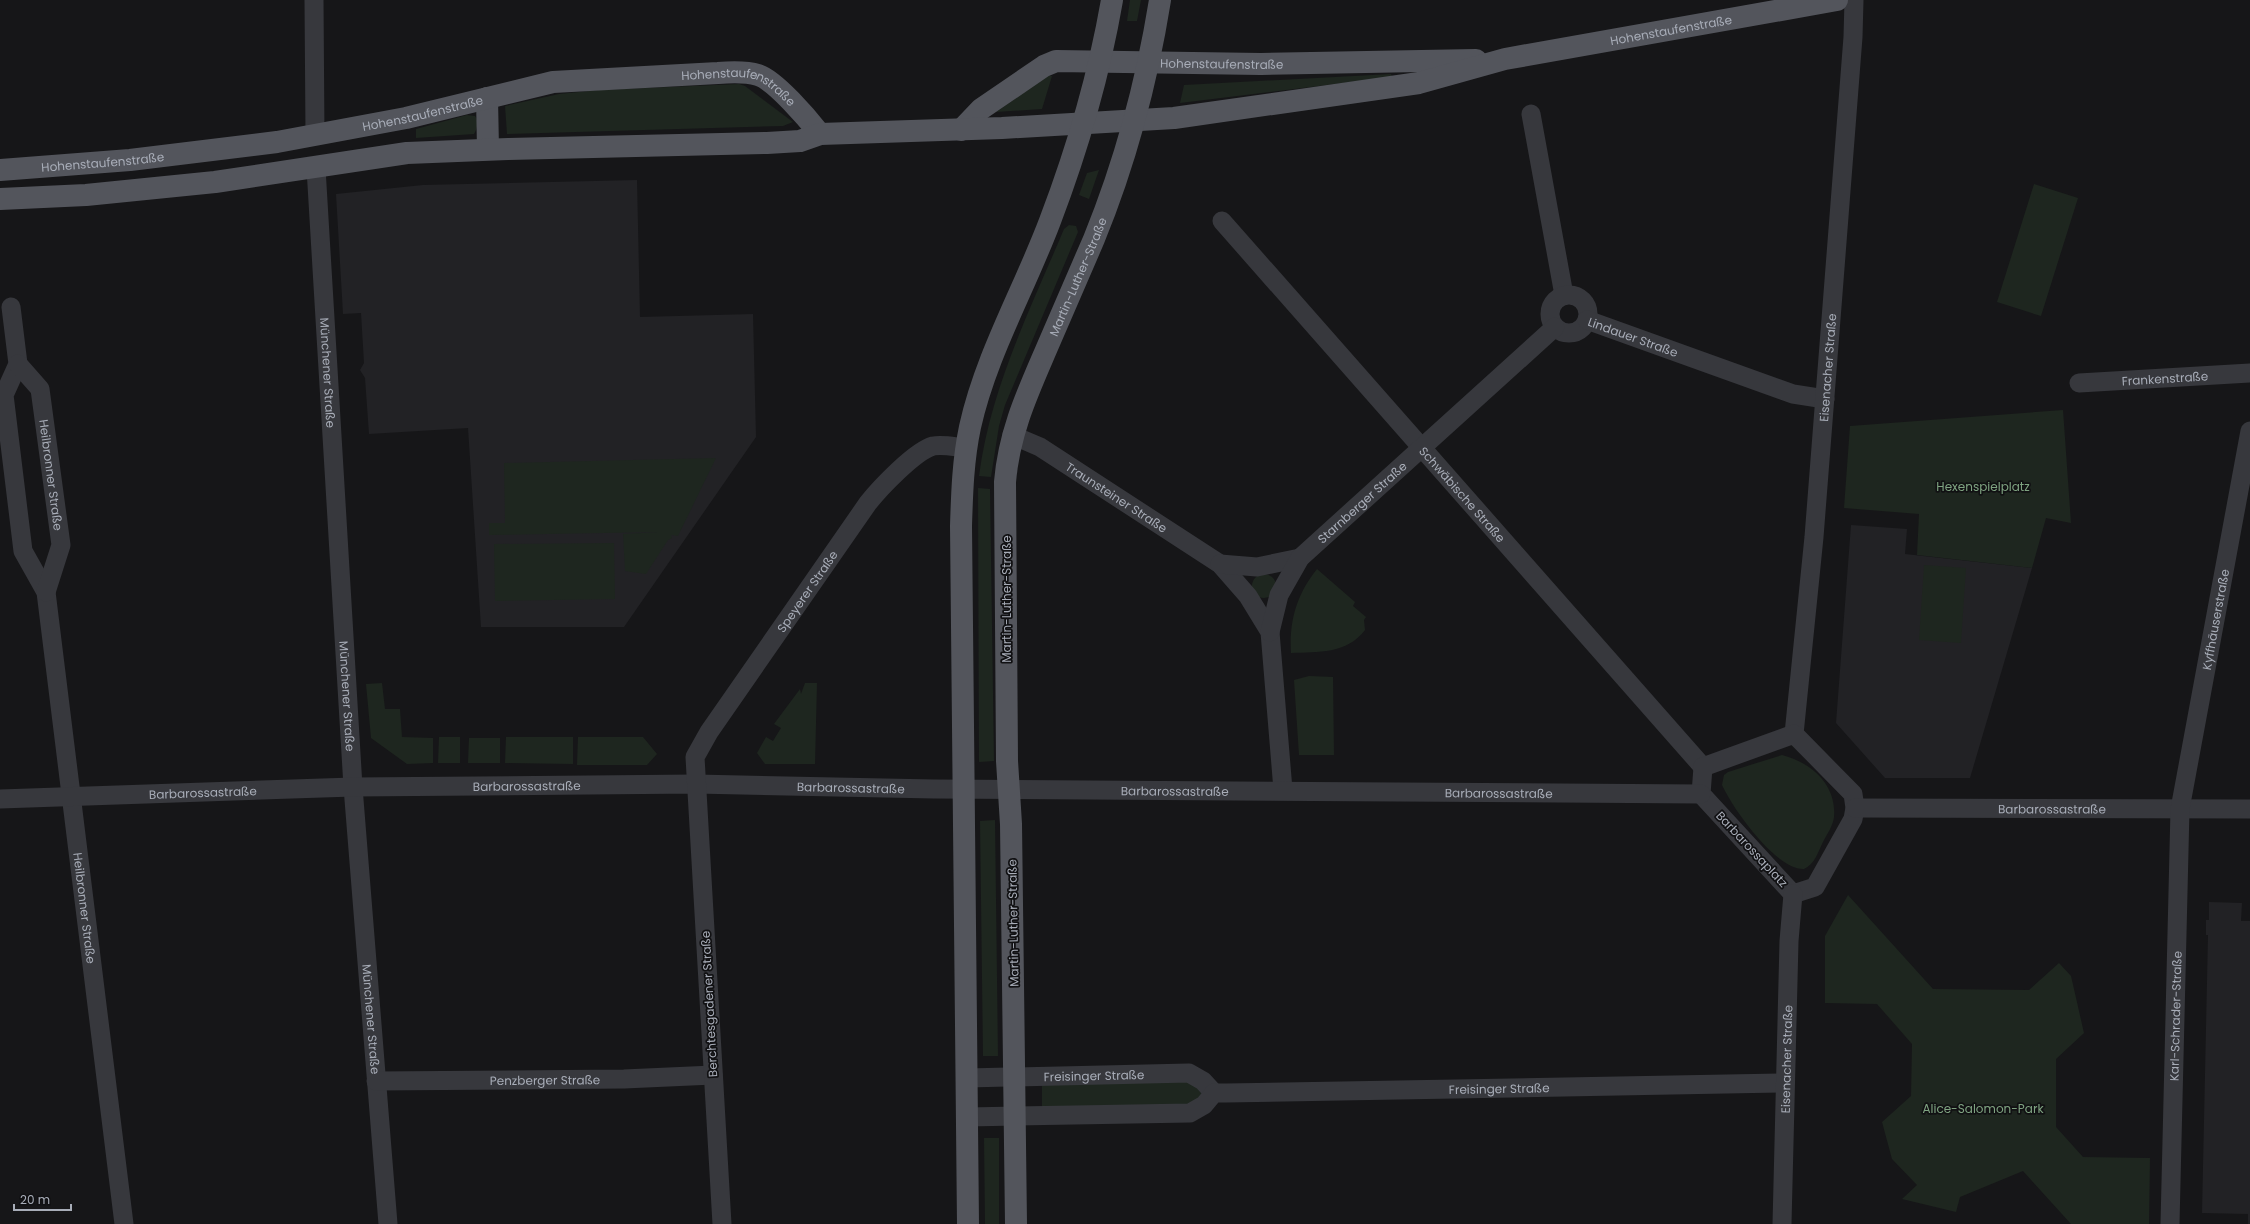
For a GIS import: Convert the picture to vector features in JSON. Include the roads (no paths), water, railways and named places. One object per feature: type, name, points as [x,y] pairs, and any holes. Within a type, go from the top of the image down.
[{"type":"main road","points":[[968,1224],[961,526],[966,448],[971,425],[987,371],[1070,169],[1099,61],[1112,0]]},
{"type":"main road","name":"Martin-Luther-Straße","points":[[1016,1224],[1005,482],[1012,435],[1027,393],[1101,221],[1123,156],[1147,62],[1160,0]]},
{"type":"main road","name":"Hohenstaufenstraße","points":[[0,199],[86,194],[208,182],[316,168],[407,153],[488,149],[767,143],[800,141],[820,134],[961,130],[1174,118],[1420,83],[1505,59],[1837,0]]},
{"type":"main road","name":"Hohenstaufenstraße","points":[[961,130],[981,109],[1050,63],[1099,61],[1262,64],[1505,59]]},
{"type":"main road","name":"Hohenstaufenstraße","points":[[0,170],[145,159],[315,135],[406,118],[553,82],[741,72],[759,75],[771,82],[807,117],[820,134]]},
{"type":"main road","points":[[487,98],[488,149]]},
{"type":"street","points":[[314,0],[315,135]]},
{"type":"street","name":"Eisenacher Straße","points":[[1794,734],[1798,708],[1824,399],[1853,32],[1854,0]]},
{"type":"street","points":[[1531,114],[1564,295],[1559,297],[1551,306],[1550,317],[1555,327],[1560,331],[1573,332],[1579,330],[1587,320]]},
{"type":"street","name":"Münchener Straße","points":[[316,168],[353,787],[388,1224]]},
{"type":"street","name":"Schwäbische Straße","points":[[1222,221],[1703,767]]},
{"type":"street","name":"Lindauer Straße","points":[[1564,295],[1576,296],[1585,303],[1588,314],[1587,320],[1793,394],[1824,399]]},
{"type":"street","points":[[11,307],[18,364]]},
{"type":"street","name":"Starnberger Straße","points":[[1270,632],[1279,595],[1300,558],[1555,327]]},
{"type":"street","name":"Heilbronner Straße","points":[[46,592],[61,545],[40,389],[18,364],[4,395],[23,551],[46,592],[124,1224]]},
{"type":"street","name":"Frankenstraße","points":[[2079,383],[2250,373]]},
{"type":"street","name":"Kyffhäuserstraße","points":[[2180,809],[2250,431]]},
{"type":"street","name":"Traunsteiner Straße","points":[[1012,435],[1040,447],[1220,564],[1248,596],[1270,632],[1283,790]]},
{"type":"street","name":"Speyerer Straße","points":[[696,784],[694,758],[709,732],[868,503],[881,488],[924,450],[941,445],[966,448]]},
{"type":"street","name":"Traunsteiner Straße","points":[[1220,564],[1257,567],[1300,558]]},
{"type":"street","points":[[1701,794],[1703,767],[1794,734],[1853,794],[1855,808]]},
{"type":"street","name":"Barbarossastraße","points":[[0,799],[353,787],[696,784],[963,789],[1701,794]]},
{"type":"street","name":"Berchtesgadener Straße","points":[[696,784],[722,1224]]},
{"type":"street","name":"Barbarossaplatz","points":[[1701,794],[1793,894],[1815,888],[1853,819],[1855,808]]},
{"type":"street","name":"Barbarossastraße","points":[[1855,808],[2250,809]]},
{"type":"street","name":"Karl-Schrader-Straße","points":[[2170,1224],[2180,809]]},
{"type":"street","name":"Eisenacher Straße","points":[[1782,1224],[1789,941],[1793,894]]},
{"type":"street","name":"Freisinger Straße","points":[[967,1078],[1189,1073],[1204,1081],[1214,1093],[1785,1083]]},
{"type":"street","name":"Penzberger Straße","points":[[376,1081],[624,1079],[713,1075]]},
{"type":"street","points":[[967,1117],[1190,1113],[1204,1105],[1214,1093]]},
{"type":"park label","name":"Hexenspielplatz","points":[[1983,486]]},
{"type":"park label","name":"Alice-Salomon-Park","points":[[1983,1108]]}]
